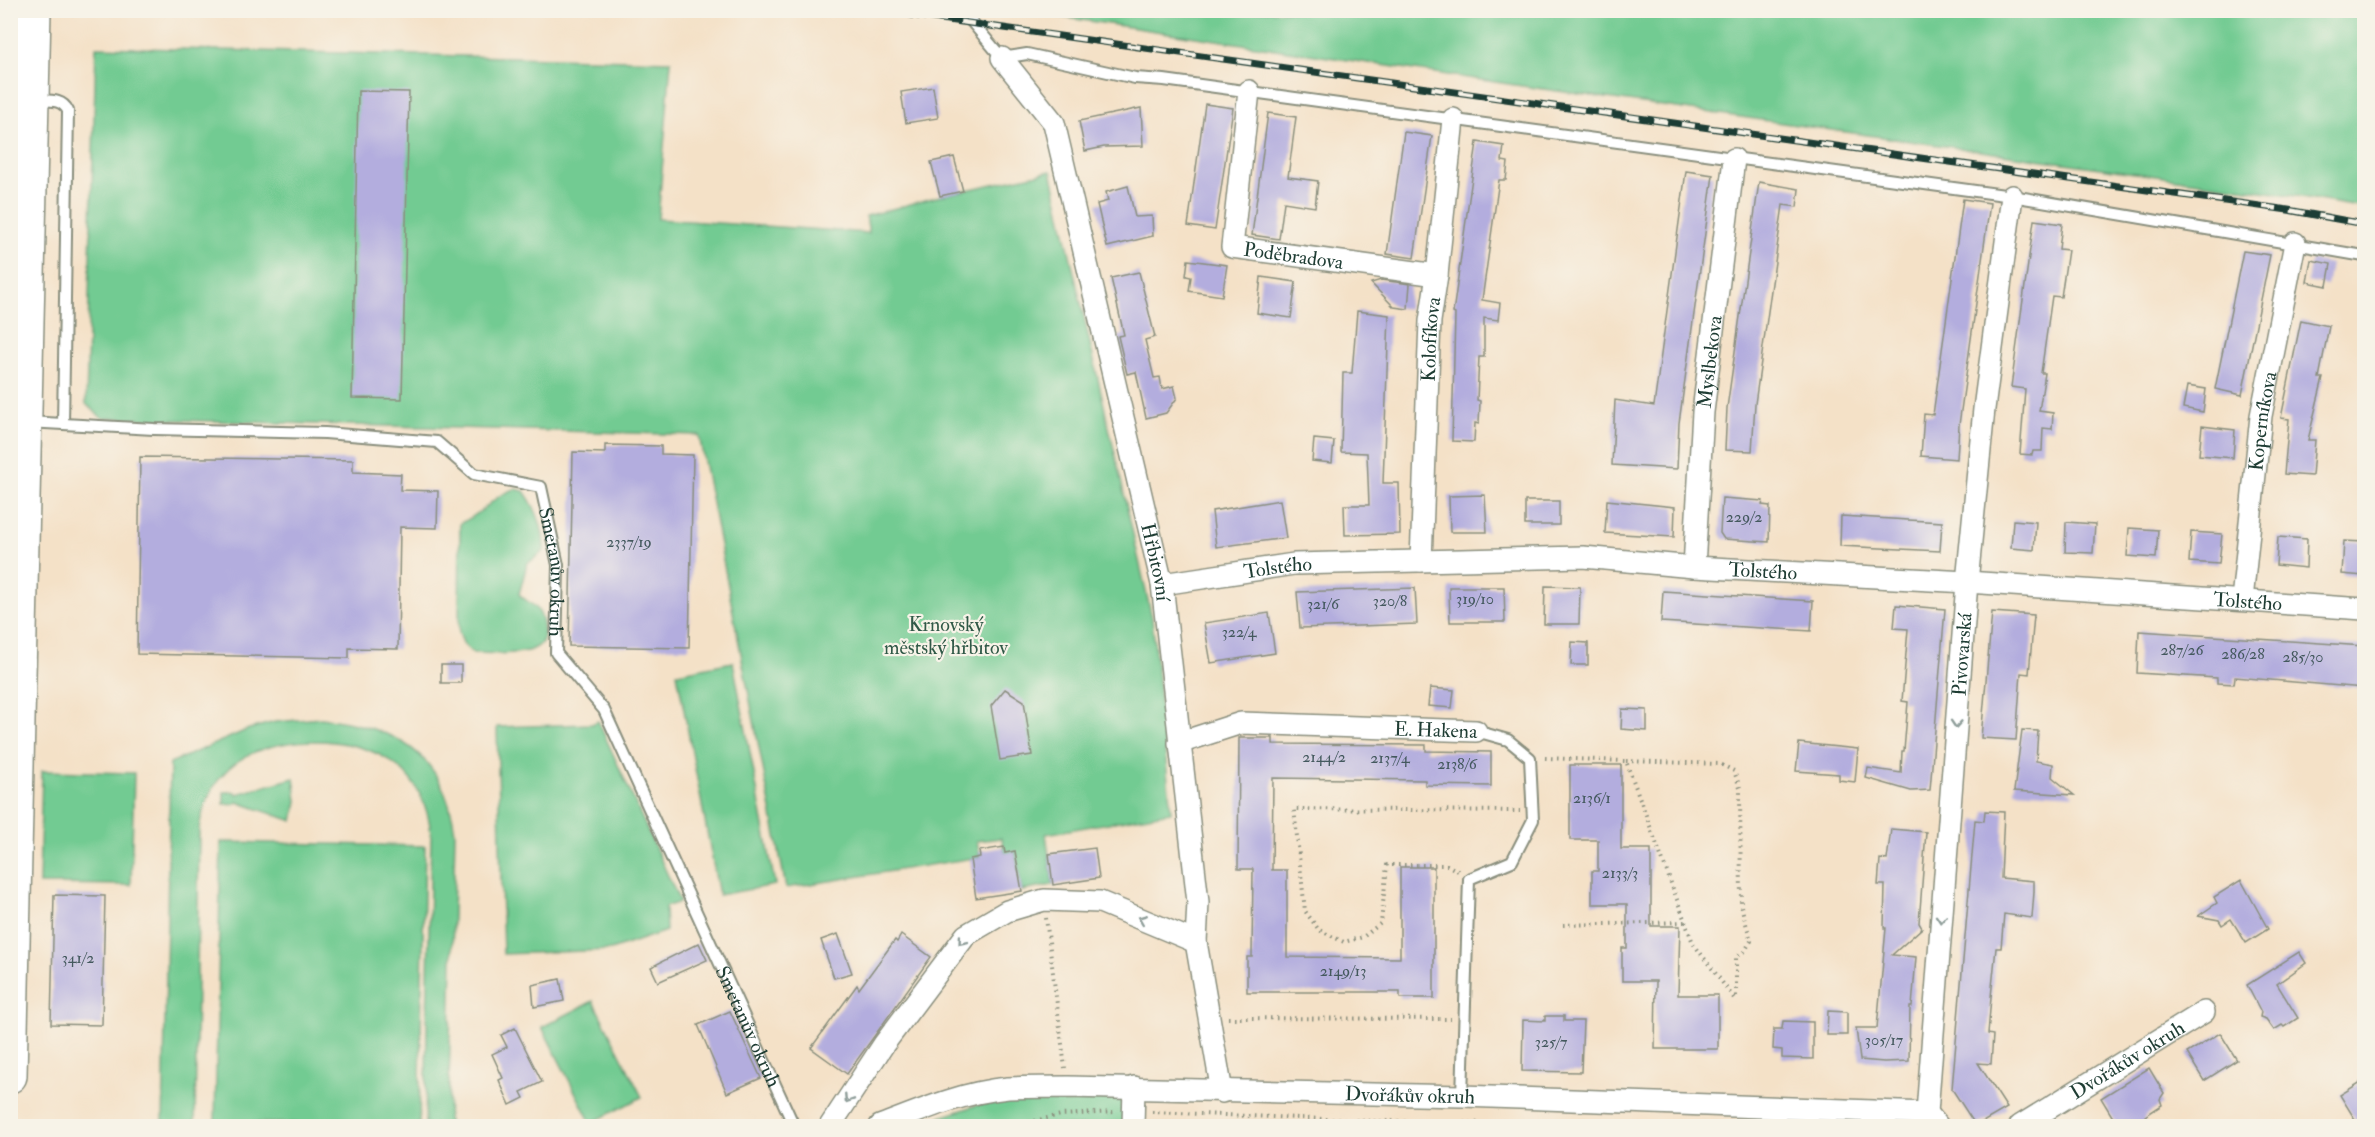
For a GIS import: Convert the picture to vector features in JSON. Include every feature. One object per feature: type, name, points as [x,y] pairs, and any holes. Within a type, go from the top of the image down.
[{"type":"main road","points":[[10,1076],[14,715],[24,422],[25,251],[32,100],[26,30]]},
{"type":"street","name":"Hřbitovní","points":[[1002,58],[1054,123],[1161,584],[1198,902],[1196,942],[1222,1092]]},
{"type":"street","name":"Poděbradova","points":[[1249,91],[1232,246],[1437,275]]},
{"type":"street","name":"Kolofíkova","points":[[1421,561],[1430,321],[1453,119]]},
{"type":"street","name":"Myslbekova","points":[[1694,567],[1703,412],[1734,159]]},
{"type":"street","name":"Pivovarská","points":[[1933,1120],[1967,582],[1984,409],[2012,196]]},
{"type":"street","name":"Koperníkova","points":[[2242,600],[2261,416],[2295,243]]},
{"type":"street","name":"Tolstého","points":[[1161,584],[1294,564],[1583,557],[1694,567],[1967,582],[2364,609]]},
{"type":"street","name":"E. Hakena","points":[[1179,743],[1241,723],[1476,731]]},
{"type":"street","points":[[830,1126],[884,1044],[966,935],[1007,911],[1044,900],[1100,902],[1196,942]]},
{"type":"street","name":"Dvořákův okruh","points":[[2020,1126],[2204,1012]]},
{"type":"street","name":"Dvořákův okruh","points":[[880,1126],[926,1107],[965,1097],[1006,1089],[1068,1087],[1462,1096],[1933,1120]]},
{"type":"street","points":[[1133,1119],[1134,1087]]},
{"type":"lane","points":[[962,10],[1002,58],[1027,54],[1136,78],[1249,91],[2012,196],[2364,256]]},
{"type":"lane","points":[[32,100],[60,102],[68,111],[63,424]]},
{"type":"lane","name":"Smetanův okruh","points":[[24,422],[154,429],[325,433],[437,442],[474,474],[541,487],[558,565],[556,653],[604,710],[794,1126]]},
{"type":"lane","name":"E. Hakena","points":[[1476,731],[1508,740],[1530,758]]},
{"type":"lane","points":[[1462,1096],[1469,879],[1512,861],[1533,820],[1530,758]]},
{"type":"path","points":[[1530,758],[1626,761],[1720,764],[1734,771],[1740,788],[1741,906],[1751,941],[1744,952],[1736,957],[1736,1001],[1693,943],[1626,761]]},
{"type":"path","points":[[1469,879],[1447,865],[1387,865],[1380,923],[1363,937],[1344,942],[1319,930],[1305,911],[1294,808],[1532,812]]},
{"type":"path","points":[[1044,900],[1068,1087]]},
{"type":"path","points":[[1563,925],[1685,922]]},
{"type":"path","points":[[1209,1018],[1465,1019]]},
{"type":"path","points":[[1011,1126],[1061,1115],[1133,1119],[1654,1126]]},
{"type":"green space","points":[[1022,11],[2364,11],[2364,208],[2290,195],[1515,85]]},
{"type":"green space","name":"Krnovský městský hřbitov","points":[[96,47],[671,61],[658,219],[869,233],[866,216],[940,196],[1051,171],[1152,618],[1171,812],[1046,834],[1053,885],[1022,891],[1015,852],[1005,853],[1002,838],[977,841],[980,857],[786,888],[699,435],[102,418],[86,404]]},
{"type":"green space","points":[[515,489],[524,491],[529,498],[543,534],[544,551],[527,564],[519,594],[540,614],[543,622],[543,640],[537,647],[528,651],[505,654],[473,653],[464,645],[459,633],[460,523],[500,496]]},
{"type":"green space","points":[[733,662],[775,885],[719,895],[677,673]]},
{"type":"green space","points":[[321,718],[372,728],[412,748],[427,763],[440,782],[449,805],[455,832],[448,1126],[425,1126],[431,833],[421,796],[411,780],[397,766],[380,755],[336,742],[312,741],[266,748],[246,756],[223,775],[213,788],[206,804],[199,829],[195,1126],[163,1126],[170,763],[249,729],[275,722]]},
{"type":"green space","points":[[598,721],[680,902],[665,907],[666,931],[611,950],[503,954],[497,727],[592,724]]},
{"type":"green space","points":[[42,771],[134,773],[131,885],[39,884]]},
{"type":"green space","points":[[294,778],[297,801],[293,821],[237,802],[236,804],[224,804],[224,792],[236,792],[237,794]]},
{"type":"green space","points":[[221,842],[425,846],[419,1126],[215,1122]]},
{"type":"green space","points":[[593,1001],[642,1097],[591,1123],[542,1027]]},
{"type":"green space","points":[[1022,1098],[1125,1098],[1125,1126],[914,1126],[977,1105]]},
{"type":"building","points":[[933,87],[938,118],[906,123],[901,92]]},
{"type":"building","points":[[358,91],[409,92],[402,399],[352,398]]},
{"type":"building","points":[[1205,104],[1233,108],[1215,230],[1188,226]]},
{"type":"building","points":[[1141,108],[1143,146],[1104,147],[1085,151],[1079,121]]},
{"type":"building","points":[[1268,113],[1296,117],[1288,177],[1318,181],[1315,207],[1284,202],[1279,239],[1252,235]]},
{"type":"building","points":[[1404,132],[1432,136],[1414,258],[1387,254]]},
{"type":"building","points":[[1477,142],[1504,146],[1502,161],[1508,162],[1506,180],[1499,180],[1482,300],[1500,303],[1498,320],[1484,318],[1484,357],[1479,357],[1477,400],[1480,401],[1479,424],[1475,423],[1474,442],[1452,441],[1455,314],[1453,313]]},
{"type":"building","points":[[954,157],[963,191],[940,196],[931,162]]},
{"type":"building","points":[[1686,171],[1713,175],[1679,423],[1677,469],[1612,465],[1615,400],[1654,406]]},
{"type":"building","points":[[1759,182],[1799,189],[1797,207],[1783,205],[1755,404],[1752,451],[1725,450],[1727,408]]},
{"type":"building","points":[[1128,186],[1135,217],[1152,216],[1153,236],[1107,247],[1097,204],[1108,201],[1106,192]]},
{"type":"building","points":[[1963,199],[1990,203],[1959,425],[1957,459],[1921,456],[1924,414],[1933,415]]},
{"type":"building","points":[[2034,220],[2062,224],[2059,249],[2068,250],[2061,297],[2052,296],[2041,373],[2045,373],[2039,411],[2053,413],[2052,429],[2043,428],[2042,451],[2033,451],[2032,455],[2020,454],[2025,389],[2011,387]]},
{"type":"building","points":[[2243,251],[2270,255],[2242,395],[2215,389]]},
{"type":"building","points":[[1188,260],[1227,265],[1222,296],[1189,291],[1191,277],[1186,276]]},
{"type":"building","points":[[2311,260],[2331,264],[2327,286],[2307,282]]},
{"type":"building","points":[[1139,272],[1155,337],[1145,340],[1154,378],[1160,377],[1162,389],[1174,386],[1177,398],[1166,413],[1146,418],[1136,372],[1127,374],[1118,336],[1124,335],[1111,278]]},
{"type":"building","points":[[1261,277],[1296,282],[1291,318],[1257,313]]},
{"type":"building","points":[[1381,280],[1410,284],[1408,309],[1394,307],[1371,283]]},
{"type":"building","points":[[1357,311],[1389,315],[1383,483],[1399,483],[1400,534],[1345,535],[1344,505],[1369,505],[1367,453],[1341,452],[1343,373],[1352,373]]},
{"type":"building","points":[[2301,320],[2329,326],[2319,378],[2323,378],[2308,440],[2315,440],[2312,476],[2284,474],[2289,419],[2281,418]]},
{"type":"building","points":[[2187,386],[2206,389],[2203,412],[2183,408]]},
{"type":"building","points":[[2202,426],[2235,430],[2233,458],[2199,455]]},
{"type":"building","points":[[1314,439],[1334,441],[1332,463],[1312,461]]},
{"type":"building","points":[[605,445],[661,446],[661,454],[693,455],[689,648],[569,646],[573,452],[605,453]]},
{"type":"building","points":[[140,457],[353,460],[353,472],[401,474],[400,490],[438,491],[437,528],[400,527],[398,649],[349,648],[349,658],[137,654]]},
{"type":"building","points":[[1485,495],[1487,532],[1450,532],[1449,496]]},
{"type":"building","points":[[1722,498],[1763,501],[1762,505],[1770,506],[1769,542],[1724,539],[1720,533]]},
{"type":"building","points":[[1280,500],[1286,538],[1216,547],[1212,511]]},
{"type":"building","points":[[1607,500],[1675,507],[1674,537],[1605,533]]},
{"type":"building","points":[[1525,501],[1559,501],[1559,525],[1525,525]]},
{"type":"building","points":[[1841,516],[1942,522],[1940,551],[1840,546]]},
{"type":"building","points":[[2013,520],[2036,522],[2034,550],[2011,548]]},
{"type":"building","points":[[2066,522],[2095,524],[2093,553],[2065,552]]},
{"type":"building","points":[[2129,528],[2158,530],[2156,558],[2127,556]]},
{"type":"building","points":[[2191,532],[2222,534],[2219,564],[2189,562]]},
{"type":"building","points":[[2278,537],[2307,539],[2306,568],[2276,565]]},
{"type":"building","points":[[2344,541],[2364,542],[2364,576],[2342,574]]},
{"type":"building","points":[[1545,586],[1580,587],[1579,624],[1544,624]]},
{"type":"building","points":[[1449,587],[1504,587],[1505,622],[1450,622]]},
{"type":"building","points":[[1415,588],[1417,624],[1300,628],[1297,592]]},
{"type":"building","points":[[1663,591],[1813,601],[1811,631],[1661,622]]},
{"type":"building","points":[[1896,605],[1945,609],[1930,790],[1911,791],[1866,778],[1868,768],[1901,773],[1908,702],[1902,701],[1908,629],[1894,628]]},
{"type":"building","points":[[1992,612],[2034,615],[2029,674],[2021,673],[2016,740],[1981,738]]},
{"type":"building","points":[[1269,613],[1275,653],[1211,663],[1204,623]]},
{"type":"building","points":[[2139,631],[2364,646],[2364,688],[2235,677],[2234,684],[2217,683],[2217,678],[2137,673]]},
{"type":"building","points":[[1572,642],[1588,643],[1588,665],[1571,665]]},
{"type":"building","points":[[441,665],[461,665],[461,683],[441,683]]},
{"type":"building","points":[[1430,688],[1454,690],[1452,708],[1428,706]]},
{"type":"building","points":[[1005,689],[1024,701],[1032,755],[1000,760],[991,706]]},
{"type":"building","points":[[1622,709],[1647,710],[1647,731],[1621,729]]},
{"type":"building","points":[[2022,730],[2038,731],[2036,761],[2053,764],[2052,777],[2074,795],[2014,791]]},
{"type":"building","points":[[1239,738],[1273,738],[1273,744],[1426,745],[1426,751],[1491,752],[1491,786],[1425,785],[1425,780],[1273,778],[1272,870],[1287,870],[1287,957],[1400,958],[1400,867],[1434,867],[1434,998],[1400,998],[1400,992],[1247,992],[1247,957],[1252,957],[1253,869],[1238,869]]},
{"type":"building","points":[[1799,743],[1858,749],[1855,782],[1839,780],[1839,774],[1796,771]]},
{"type":"building","points":[[1570,765],[1621,765],[1621,849],[1651,849],[1651,926],[1680,926],[1678,995],[1718,995],[1718,1049],[1655,1049],[1656,981],[1622,981],[1622,948],[1627,948],[1627,904],[1592,904],[1592,871],[1598,871],[1598,840],[1570,840]]},
{"type":"building","points":[[1985,811],[2004,812],[2001,878],[2034,881],[2034,892],[2032,918],[2004,914],[2001,948],[1996,948],[1991,997],[1988,1034],[1993,1035],[1991,1064],[1978,1063],[2007,1108],[1976,1126],[1952,1089],[1975,820],[1984,821]]},
{"type":"building","points":[[1891,829],[1926,832],[1919,923],[1922,928],[1892,955],[1916,957],[1912,1007],[1910,1007],[1909,1061],[1884,1062],[1860,1060],[1856,1028],[1877,1028],[1886,928],[1884,928],[1885,885],[1878,885],[1880,859],[1887,860]]},
{"type":"building","points":[[1004,847],[1005,853],[1015,851],[1022,891],[976,898],[970,859],[980,857],[979,851]]},
{"type":"building","points":[[1095,848],[1099,878],[1053,885],[1049,854]]},
{"type":"building","points":[[2241,880],[2268,929],[2246,943],[2231,919],[2222,925],[2219,920],[2198,916],[2217,903],[2214,897]]},
{"type":"building","points":[[54,895],[105,896],[102,1025],[51,1024]]},
{"type":"building","points":[[838,934],[852,973],[834,978],[821,940]]},
{"type":"building","points":[[901,935],[931,957],[847,1074],[811,1048],[857,985],[859,989]]},
{"type":"building","points":[[699,943],[707,960],[658,982],[651,967]]},
{"type":"building","points":[[2299,952],[2306,963],[2277,984],[2298,1018],[2274,1030],[2266,1019],[2260,1017],[2261,1012],[2247,985]]},
{"type":"building","points":[[560,979],[564,1001],[534,1007],[532,985]]},
{"type":"building","points":[[730,1011],[761,1078],[727,1093],[698,1025]]},
{"type":"building","points":[[1828,1011],[1847,1012],[1847,1035],[1827,1035]]},
{"type":"building","points":[[1545,1016],[1564,1016],[1564,1021],[1583,1021],[1581,1072],[1522,1071],[1523,1020],[1545,1021]]},
{"type":"building","points":[[1783,1021],[1813,1022],[1813,1059],[1782,1058],[1782,1050],[1773,1049],[1774,1029],[1782,1029]]},
{"type":"building","points":[[515,1028],[542,1082],[521,1092],[524,1098],[510,1105],[499,1080],[503,1078],[492,1054],[507,1047],[501,1035]]},
{"type":"building","points":[[2220,1033],[2237,1060],[2204,1081],[2187,1053]]},
{"type":"building","points":[[2149,1068],[2164,1093],[2160,1099],[2162,1105],[2145,1116],[2143,1123],[2137,1126],[2118,1126],[2101,1098]]},
{"type":"building","points":[[2364,1080],[2364,1126],[2359,1126],[2340,1095]]},
{"type":"railway","points":[[877,10],[2288,210],[2364,224]]}]
